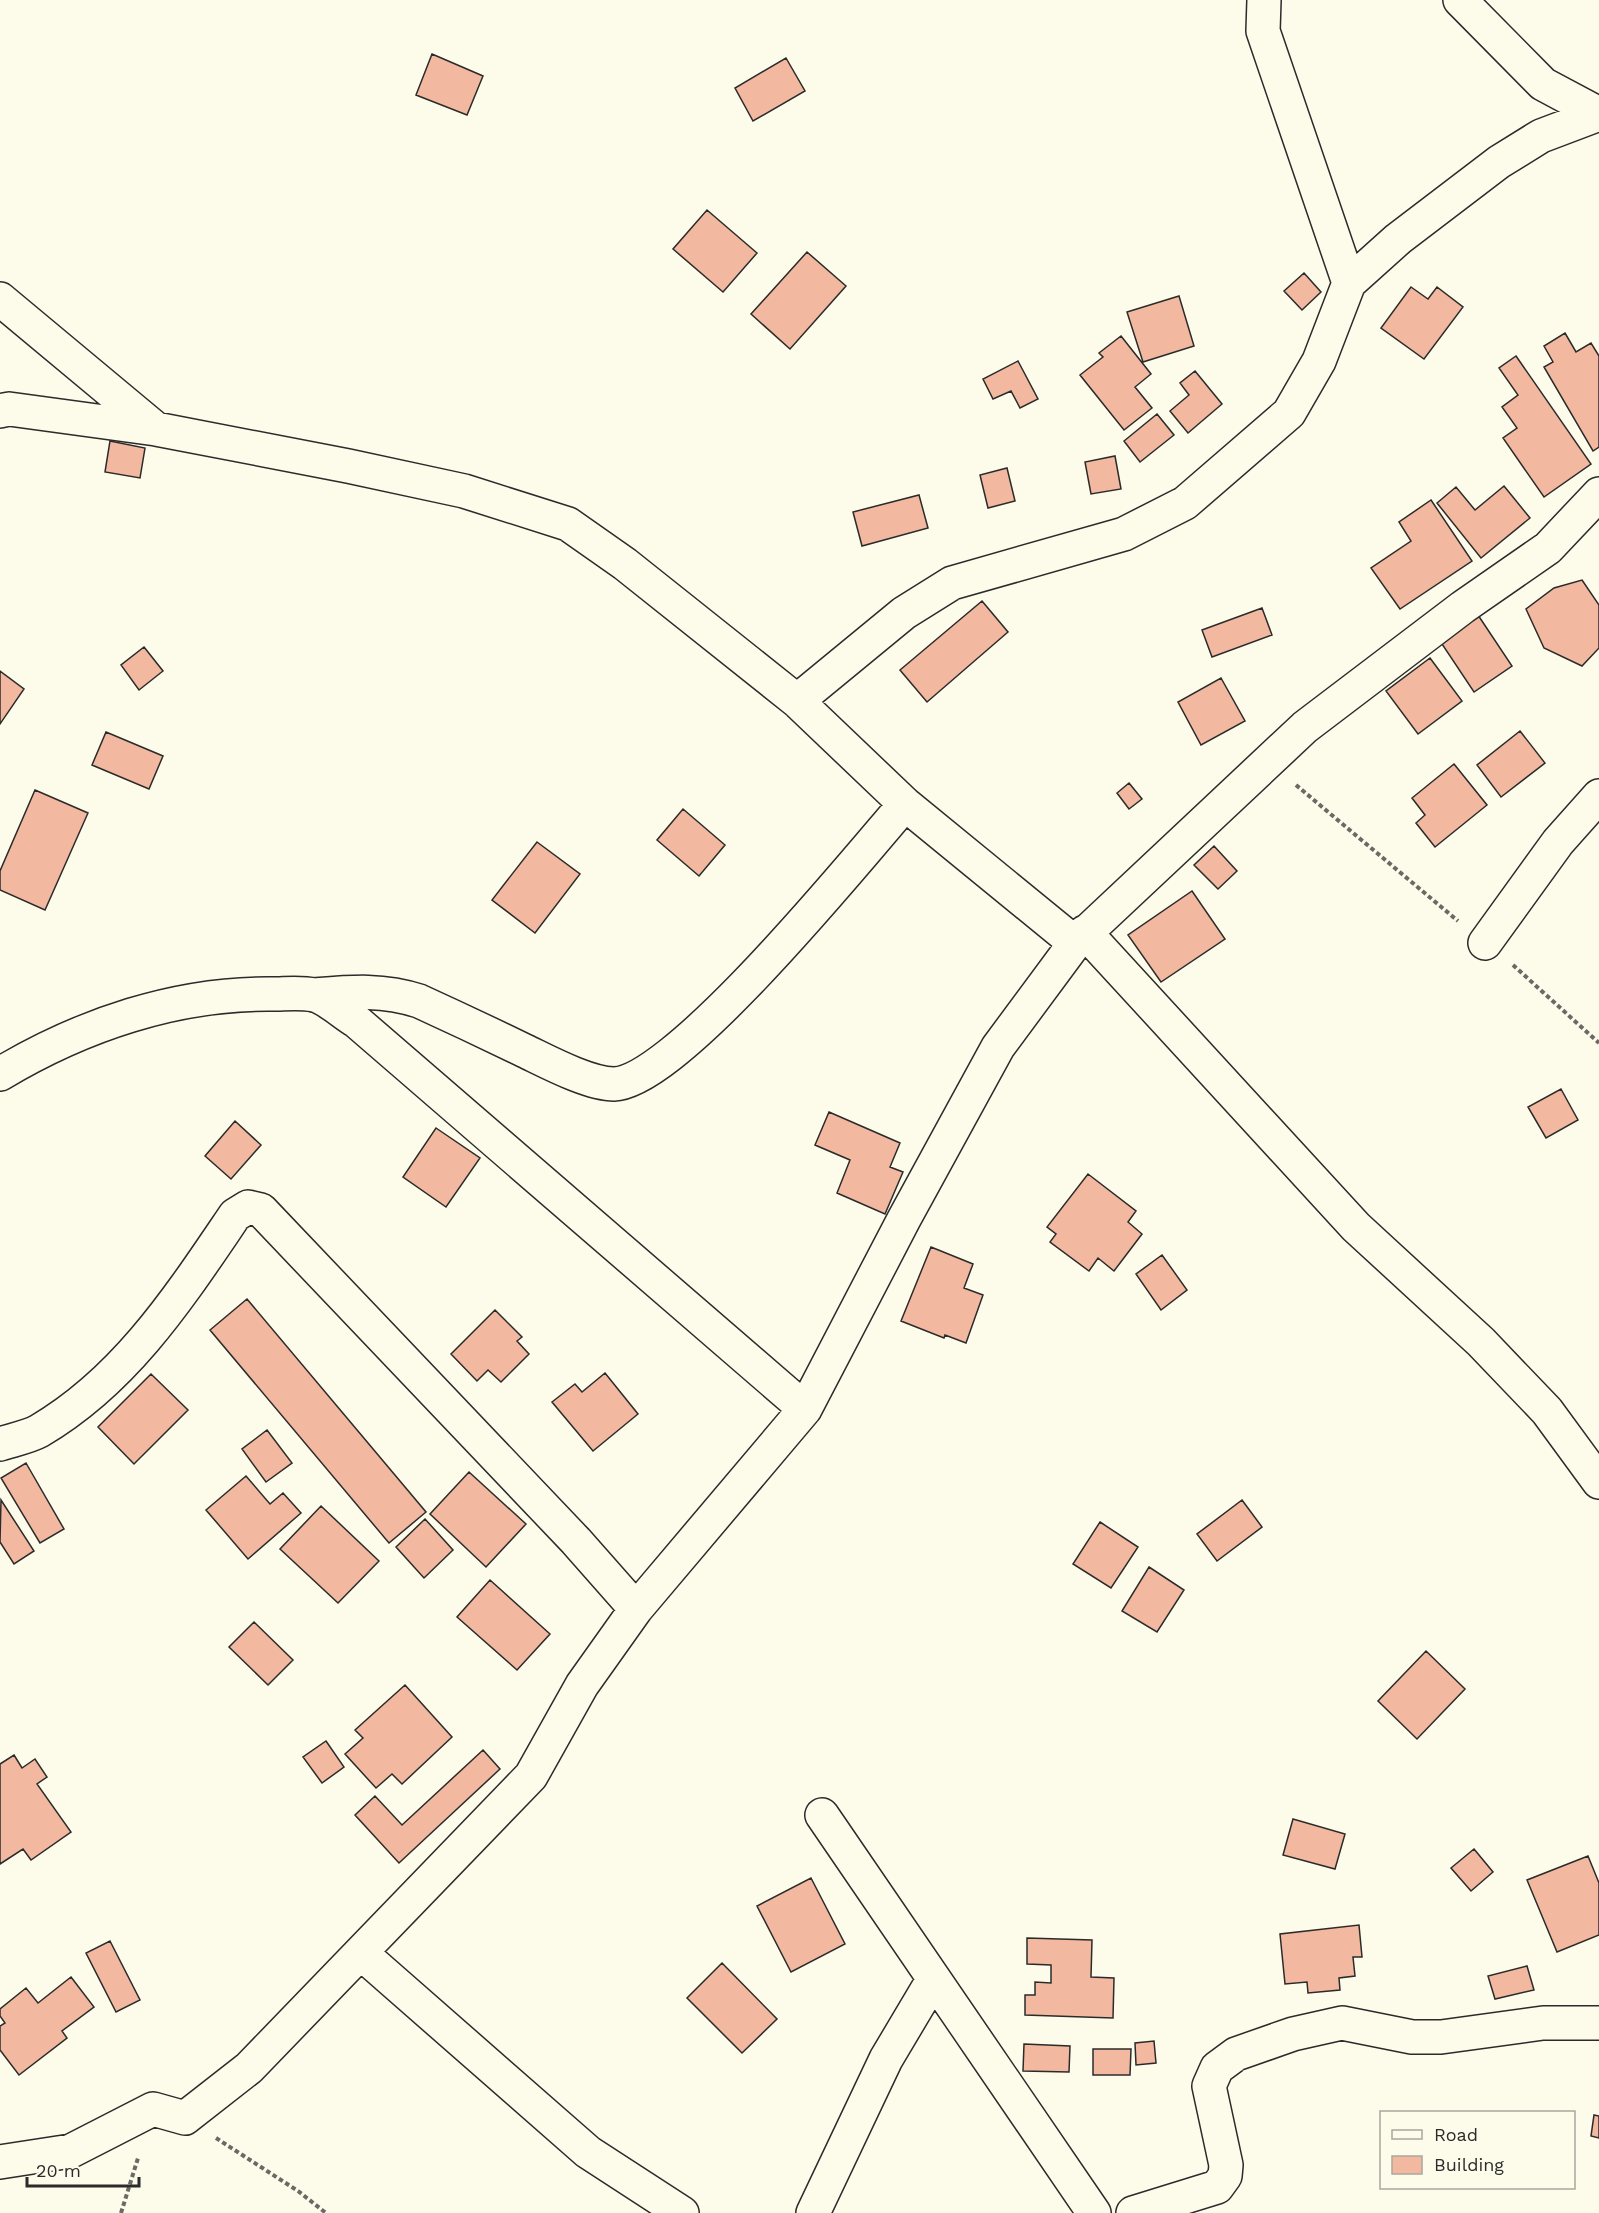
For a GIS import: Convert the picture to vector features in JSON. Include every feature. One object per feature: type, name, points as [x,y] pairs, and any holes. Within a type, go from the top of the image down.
[{"type":"street","points":[[1264,0],[1263,31],[1349,283]]},
{"type":"street","points":[[1460,0],[1543,84],[1599,114]]},
{"type":"street","points":[[797,701],[904,613],[952,583],[1124,534],[1185,504],[1289,412],[1319,362],[1349,283],[1398,239],[1499,162],[1541,136],[1599,114]]},
{"type":"street","points":[[0,299],[156,429]]},
{"type":"street","points":[[0,411],[9,409],[156,429],[464,491],[568,524],[626,564],[797,701],[905,804],[1080,938],[1356,1227],[1481,1342],[1547,1411],[1598,1479]]},
{"type":"street","points":[[0,2162],[70,2151],[153,2109],[185,2118],[249,2068],[531,1776],[582,1685],[636,1609],[805,1409],[904,1219],[998,1047],[1080,938],[1305,727],[1463,606],[1548,548],[1599,494]]},
{"type":"street","points":[[1485,943],[1558,842],[1599,796]]},
{"type":"street","points":[[0,1074],[40,1050],[127,1015],[200,1000],[250,994],[314,995],[370,990],[395,993],[419,1000],[573,1073],[615,1084],[643,1073],[677,1050],[756,975],[905,804]]},
{"type":"street","points":[[314,995],[356,1021],[805,1409]]},
{"type":"street","points":[[0,1444],[38,1432],[100,1388],[163,1319],[235,1215],[248,1207],[261,1210],[576,1541],[636,1609]]},
{"type":"street","points":[[822,1815],[1094,2213]]},
{"type":"street","points":[[361,1953],[588,2152],[682,2213]]},
{"type":"street","points":[[813,2213],[886,2059],[933,1980]]},
{"type":"street","points":[[1133,2213],[1217,2187],[1225,2176],[1226,2165],[1209,2086],[1217,2068],[1236,2054],[1293,2034],[1342,2023],[1412,2037],[1441,2037],[1543,2023],[1599,2023]]},
{"type":"path","points":[[1268,762],[1533,982],[1599,1043]]},
{"type":"path","points":[[185,2118],[298,2191],[326,2213]]},
{"type":"building","points":[[432,54],[483,76],[467,115],[416,95]]},
{"type":"building","points":[[786,58],[805,91],[753,121],[735,88]]},
{"type":"building","points":[[707,210],[757,253],[723,292],[673,249]]},
{"type":"building","points":[[807,252],[846,286],[790,349],[751,314]]},
{"type":"building","points":[[1304,273],[1321,292],[1302,310],[1284,291]]},
{"type":"building","points":[[1411,287],[1428,299],[1437,287],[1463,307],[1424,359],[1381,328]]},
{"type":"building","points":[[1179,296],[1194,346],[1143,362],[1127,312]]},
{"type":"building","points":[[1565,333],[1576,352],[1591,343],[1599,356],[1599,447],[1593,451],[1544,367],[1553,362],[1544,346]]},
{"type":"building","points":[[1121,336],[1151,374],[1135,387],[1152,408],[1124,430],[1080,375],[1103,357],[1099,353]]},
{"type":"building","points":[[1516,356],[1591,464],[1544,497],[1503,438],[1517,428],[1502,407],[1518,395],[1499,368]]},
{"type":"building","points":[[1018,361],[1038,399],[1020,408],[1011,391],[993,399],[983,379]]},
{"type":"building","points":[[1195,371],[1222,404],[1188,433],[1170,411],[1189,395],[1180,383]]},
{"type":"building","points":[[1157,414],[1174,435],[1140,462],[1124,441]]},
{"type":"building","points":[[110,441],[145,448],[140,478],[105,472]]},
{"type":"building","points":[[1115,456],[1121,489],[1091,494],[1085,462]]},
{"type":"building","points":[[1007,468],[1015,501],[988,508],[980,475]]},
{"type":"building","points":[[1504,486],[1530,518],[1481,558],[1437,503],[1456,487],[1475,510]]},
{"type":"building","points":[[919,495],[928,528],[862,546],[853,512]]},
{"type":"building","points":[[1431,500],[1472,561],[1400,609],[1371,568],[1411,541],[1399,522]]},
{"type":"building","points":[[1582,580],[1599,605],[1599,648],[1582,666],[1544,648],[1526,609],[1554,588]]},
{"type":"building","points":[[982,601],[1008,632],[927,702],[900,670]]},
{"type":"building","points":[[1262,608],[1272,635],[1212,657],[1202,630]]},
{"type":"building","points":[[1478,615],[1512,666],[1474,692],[1440,641]]},
{"type":"building","points":[[144,647],[163,671],[139,690],[121,665]]},
{"type":"building","points":[[1430,658],[1462,701],[1418,734],[1386,691]]},
{"type":"building","points":[[0,671],[24,689],[0,724]]},
{"type":"building","points":[[1221,678],[1245,721],[1201,745],[1178,702]]},
{"type":"building","points":[[1520,731],[1545,763],[1501,797],[1477,765]]},
{"type":"building","points":[[106,732],[163,756],[149,789],[92,765]]},
{"type":"building","points":[[1454,764],[1487,805],[1435,847],[1416,823],[1425,815],[1412,798]]},
{"type":"building","points":[[1129,783],[1142,799],[1129,809],[1117,793]]},
{"type":"building","points":[[35,790],[88,813],[45,910],[0,890],[0,871]]},
{"type":"building","points":[[683,809],[725,845],[699,876],[657,840]]},
{"type":"building","points":[[537,842],[580,874],[535,933],[492,900]]},
{"type":"building","points":[[1214,846],[1237,871],[1218,889],[1194,865]]},
{"type":"building","points":[[1192,891],[1225,939],[1161,982],[1128,935]]},
{"type":"building","points":[[1561,1089],[1578,1120],[1546,1138],[1528,1107]]},
{"type":"building","points":[[829,1112],[900,1143],[890,1167],[903,1172],[885,1214],[837,1193],[850,1160],[815,1145]]},
{"type":"building","points":[[235,1121],[261,1145],[231,1179],[205,1156]]},
{"type":"building","points":[[436,1128],[480,1158],[446,1207],[403,1177]]},
{"type":"building","points":[[1088,1174],[1136,1211],[1128,1222],[1142,1234],[1114,1271],[1098,1258],[1089,1271],[1050,1242],[1056,1234],[1047,1227]]},
{"type":"building","points":[[931,1247],[973,1264],[964,1288],[983,1295],[966,1343],[945,1335],[944,1338],[901,1321]]},
{"type":"building","points":[[1162,1255],[1187,1290],[1161,1310],[1136,1274]]},
{"type":"building","points":[[247,1299],[426,1512],[389,1543],[210,1330]]},
{"type":"building","points":[[495,1310],[522,1337],[517,1341],[529,1354],[501,1382],[488,1370],[477,1381],[451,1354]]},
{"type":"building","points":[[605,1373],[638,1414],[593,1451],[552,1402],[575,1384],[582,1392]]},
{"type":"building","points":[[151,1374],[188,1410],[134,1464],[98,1427]]},
{"type":"building","points":[[267,1430],[292,1463],[266,1482],[242,1449]]},
{"type":"building","points":[[26,1463],[64,1529],[40,1543],[1,1478]]},
{"type":"building","points":[[469,1472],[526,1524],[486,1567],[430,1514]]},
{"type":"building","points":[[246,1476],[270,1504],[283,1493],[301,1513],[248,1559],[206,1510]]},
{"type":"building","points":[[1,1500],[34,1551],[14,1564],[0,1542]]},
{"type":"building","points":[[1242,1500],[1262,1527],[1217,1561],[1197,1534]]},
{"type":"building","points":[[321,1506],[379,1561],[338,1603],[280,1549]]},
{"type":"building","points":[[425,1519],[453,1550],[424,1578],[396,1547]]},
{"type":"building","points":[[1100,1522],[1138,1547],[1111,1588],[1073,1564]]},
{"type":"building","points":[[1149,1567],[1184,1590],[1157,1632],[1122,1611]]},
{"type":"building","points":[[490,1580],[550,1634],[517,1670],[457,1617]]},
{"type":"building","points":[[254,1622],[293,1660],[268,1685],[229,1647]]},
{"type":"building","points":[[1426,1651],[1465,1689],[1417,1739],[1378,1701]]},
{"type":"building","points":[[405,1685],[452,1737],[402,1784],[392,1774],[376,1788],[345,1754],[363,1738],[355,1730]]},
{"type":"building","points":[[326,1741],[344,1767],[322,1783],[303,1757]]},
{"type":"building","points":[[483,1750],[500,1769],[399,1863],[355,1815],[375,1796],[402,1825]]},
{"type":"building","points":[[14,1755],[22,1768],[35,1759],[47,1777],[37,1784],[71,1832],[31,1860],[23,1849],[0,1864],[0,1764]]},
{"type":"building","points":[[1293,1819],[1345,1834],[1335,1869],[1283,1855]]},
{"type":"building","points":[[1474,1849],[1493,1872],[1471,1891],[1451,1868]]},
{"type":"building","points":[[1588,1856],[1599,1883],[1599,1935],[1557,1952],[1527,1880]]},
{"type":"building","points":[[811,1878],[845,1944],[791,1972],[757,1906]]},
{"type":"building","points":[[1359,1925],[1362,1957],[1353,1957],[1355,1976],[1339,1978],[1340,1990],[1308,1993],[1307,1982],[1285,1984],[1280,1934]]},
{"type":"building","points":[[1027,1938],[1092,1940],[1091,1977],[1114,1978],[1113,2018],[1025,2015],[1025,1995],[1035,1995],[1035,1982],[1051,1983],[1051,1965],[1027,1964]]},
{"type":"building","points":[[110,1941],[140,2000],[116,2012],[86,1953]]},
{"type":"building","points":[[722,1963],[777,2019],[742,2053],[687,1998]]},
{"type":"building","points":[[1527,1966],[1534,1990],[1495,1999],[1488,1976]]},
{"type":"building","points":[[71,1977],[94,2007],[62,2031],[67,2038],[19,2075],[0,2050],[0,2026],[5,2023],[0,2016],[0,2009],[26,1988],[38,2003]]},
{"type":"building","points":[[1154,2041],[1156,2063],[1136,2065],[1135,2043]]},
{"type":"building","points":[[1024,2044],[1070,2046],[1069,2072],[1023,2071]]},
{"type":"building","points":[[1093,2049],[1131,2049],[1130,2075],[1093,2075]]},
{"type":"building","points":[[1594,2115],[1599,2116],[1599,2138],[1591,2136]]}]
